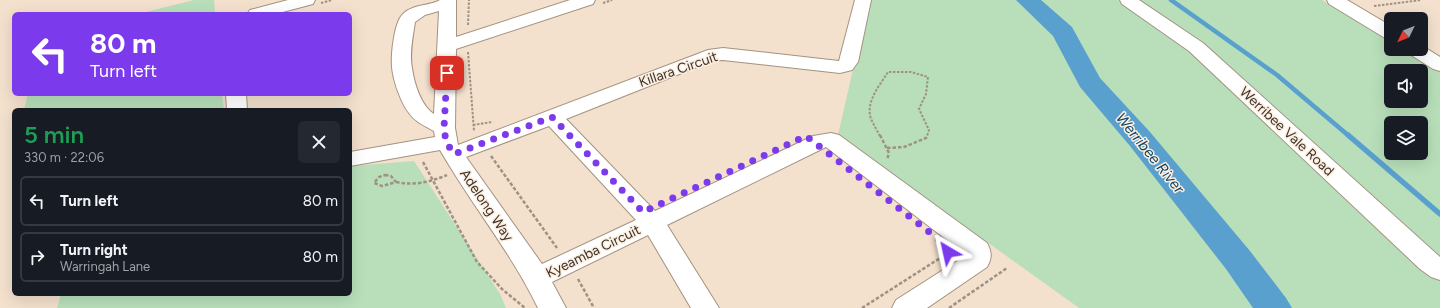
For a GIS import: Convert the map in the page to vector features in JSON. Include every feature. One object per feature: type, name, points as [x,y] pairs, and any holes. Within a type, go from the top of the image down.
[{"type":"street","points":[[263,12],[307,0]]},
{"type":"street","points":[[458,43],[587,0]]},
{"type":"street","name":"Killara Circuit","points":[[352,159],[451,148],[489,151],[552,117],[701,59],[723,54],[840,68],[850,62],[863,0]]},
{"type":"street","name":"Werribee Vale Road","points":[[1128,0],[1196,47],[1429,262],[1440,270]]},
{"type":"street","points":[[455,2],[458,43],[451,148],[427,119],[416,109],[402,67],[406,22],[412,16],[422,11],[455,2]]},
{"type":"street","points":[[1349,2],[1384,29]]},
{"type":"street","points":[[1427,56],[1440,64]]},
{"type":"street","points":[[236,96],[237,108]]},
{"type":"street","points":[[552,117],[652,223],[705,308]]},
{"type":"street","name":"Kyeamba Circuit","points":[[537,278],[821,141],[831,140],[978,250],[978,260],[906,308]]},
{"type":"street","name":"Adelong Way","points":[[451,148],[537,278],[552,308]]},
{"type":"path","points":[[1349,2],[1421,0]]},
{"type":"path","points":[[455,2],[458,43],[475,136],[489,151],[569,263],[594,308]]},
{"type":"path","points":[[873,172],[886,163],[889,153],[886,148],[876,130],[870,112],[872,98],[885,75],[888,72],[911,72],[928,77],[930,85],[919,109],[929,130],[926,138],[904,147],[886,148]]},
{"type":"path","points":[[396,182],[394,177],[388,174],[382,175],[374,183],[384,186],[396,182],[406,185],[422,183],[451,148]]},
{"type":"path","points":[[949,308],[1007,268]]},
{"type":"green space","points":[[194,0],[214,0],[215,12],[146,12]]},
{"type":"green space","points":[[869,0],[1118,0],[1188,49],[1440,279],[1440,308],[1079,308],[838,135]]},
{"type":"green space","points":[[1137,0],[1322,0],[1384,38],[1384,56],[1414,56],[1427,64],[1384,64],[1384,108],[1428,108],[1428,65],[1440,72],[1440,261]]},
{"type":"green space","points":[[28,96],[222,96],[224,108],[24,108]]},
{"type":"green space","points":[[414,161],[500,294],[506,308],[57,308],[60,296],[352,296],[352,166]]},
{"type":"waterway","name":"Werribee River","points":[[1027,0],[1063,32],[1089,81],[1140,139],[1238,260],[1273,308]]},
{"type":"waterway","points":[[1171,0],[1277,75],[1349,136]]},
{"type":"waterway","points":[[1348,135],[1440,214]]},
{"type":"route","points":[[447,73],[444,128],[446,142],[454,154],[552,117],[643,212],[806,136],[946,245],[948,252]]}]
